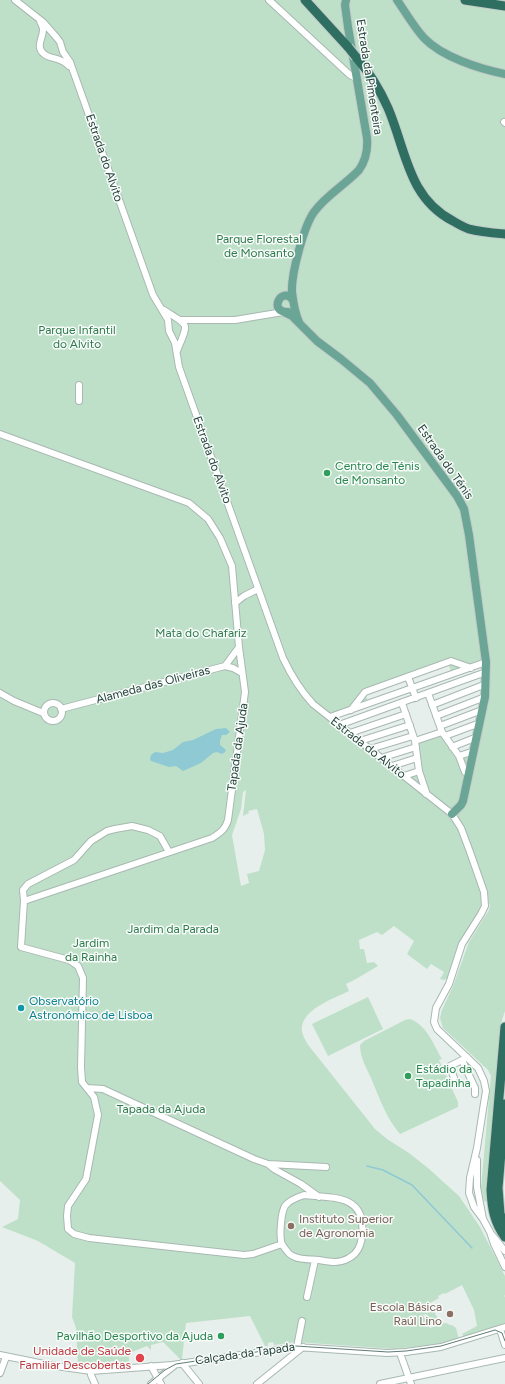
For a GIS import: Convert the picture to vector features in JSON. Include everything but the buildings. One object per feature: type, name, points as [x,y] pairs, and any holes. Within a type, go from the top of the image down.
[{"type":"highway","points":[[305,0],[348,47],[380,91],[388,108],[410,173],[418,190],[427,201],[436,210],[456,222],[505,232]]},
{"type":"highway","points":[[465,0],[505,6]]},
{"type":"highway","points":[[505,1027],[492,1190],[492,1206],[495,1219],[505,1237]]},
{"type":"highway","points":[[505,1104],[498,1188],[500,1214],[505,1224]]},
{"type":"main road","name":"Estrada da Pimenteira","points":[[284,312],[291,311],[294,302],[292,292],[293,277],[304,232],[311,217],[320,204],[360,170],[368,147],[345,11],[346,0]]},
{"type":"main road","points":[[398,0],[424,38],[436,48],[461,60],[505,74]]},
{"type":"main road","name":"Estrada da Pimenteira","points":[[280,299],[286,292],[293,277]]},
{"type":"main road","points":[[284,312],[278,307],[280,299],[288,296],[294,302]]},
{"type":"main road","name":"Estrada do Ténis","points":[[294,302],[295,312],[301,326]]},
{"type":"main road","name":"Estrada do Ténis","points":[[284,312],[292,316],[317,341],[356,371],[375,389],[397,416],[464,509],[468,525],[485,658],[486,684],[480,723],[462,803],[452,814]]},
{"type":"street","name":"Estrada do Alvito","points":[[15,0],[39,18],[57,38],[63,52],[70,62],[153,295],[168,320],[169,330],[172,334],[177,351],[181,374],[290,674],[313,704],[452,814],[461,828],[484,892],[485,906],[462,944],[449,984],[436,1008],[434,1019],[437,1029],[464,1058],[478,1068],[485,1083],[486,1091],[477,1148],[477,1187],[483,1219],[490,1232]]},
{"type":"street","points":[[269,0],[350,75],[356,78]]},
{"type":"street","points":[[39,18],[43,29],[40,46],[41,51],[45,55],[65,62],[73,71]]},
{"type":"street","points":[[41,40],[47,36],[57,38]]},
{"type":"street","points":[[50,56],[58,53],[61,45]]},
{"type":"street","name":"Estrada da Pimenteira","points":[[259,316],[271,309],[280,299]]},
{"type":"street","name":"Estrada do Alvito","points":[[163,310],[179,320]]},
{"type":"street","name":"Estrada da Pimenteira","points":[[179,320],[236,320],[284,312]]},
{"type":"street","points":[[169,326],[171,321],[179,320],[185,325],[177,351]]},
{"type":"street","name":"Estrada da Pimenteira","points":[[184,332],[191,326],[204,320]]},
{"type":"street","points":[[172,334],[179,336],[184,332]]},
{"type":"street","points":[[79,385],[79,401]]},
{"type":"street","name":"Tapada da Ajuda","points":[[0,434],[189,503],[208,519],[220,538],[232,566],[239,647],[245,692],[245,702],[228,820],[226,828],[222,832],[212,838],[24,901]]},
{"type":"street","points":[[234,589],[244,596]]},
{"type":"street","points":[[235,603],[244,596],[258,589]]},
{"type":"street","points":[[225,666],[239,647]]},
{"type":"street","points":[[330,717],[471,668],[485,658]]},
{"type":"street","points":[[351,710],[365,692],[408,676],[451,661],[471,668]]},
{"type":"street","name":"Alameda das Oliveiras","points":[[61,709],[225,666],[233,668],[242,674]]},
{"type":"street","points":[[339,725],[486,672]]},
{"type":"street","points":[[408,676],[416,698]]},
{"type":"street","points":[[432,705],[486,684]]},
{"type":"street","points":[[0,693],[14,701],[43,713],[48,721],[56,721],[61,716],[61,709],[57,704],[50,703],[44,708],[43,713]]},
{"type":"street","points":[[428,693],[443,731],[459,756],[465,772],[469,774]]},
{"type":"street","points":[[436,716],[485,697]]},
{"type":"street","points":[[402,703],[415,741],[419,771],[426,794]]},
{"type":"street","points":[[443,731],[482,710]]},
{"type":"street","points":[[350,733],[406,714]]},
{"type":"street","points":[[381,758],[415,741],[443,731],[480,723]]},
{"type":"street","points":[[360,741],[410,725]]},
{"type":"street","points":[[452,747],[476,737]]},
{"type":"street","points":[[370,750],[415,741]]},
{"type":"street","points":[[459,756],[474,751]]},
{"type":"street","points":[[392,766],[417,758]]},
{"type":"street","points":[[404,776],[419,771]]},
{"type":"street","points":[[169,852],[160,836],[148,830],[132,826],[115,828],[90,841],[74,860],[28,884],[23,890],[24,901],[21,947],[69,960],[78,966],[83,978],[82,1082],[94,1097],[98,1115],[86,1179],[68,1206],[68,1229],[74,1234],[105,1240],[244,1255],[253,1254],[282,1244]]},
{"type":"street","points":[[454,1078],[450,1066],[464,1058],[476,1094]]},
{"type":"street","points":[[88,1088],[103,1089],[268,1164],[326,1167]]},
{"type":"street","points":[[268,1164],[319,1197]]},
{"type":"street","points":[[304,1195],[319,1197],[343,1199],[356,1207],[362,1220],[362,1241],[355,1254],[350,1258],[335,1263],[294,1257],[282,1244],[282,1218],[285,1206],[295,1198],[304,1195]]},
{"type":"street","points":[[490,1232],[505,1251]]},
{"type":"street","points":[[490,1232],[505,1267]]},
{"type":"street","points":[[307,1297],[315,1260]]},
{"type":"street","points":[[257,1384],[300,1347],[302,1321]]},
{"type":"street","points":[[502,1328],[505,1345]]},
{"type":"street","name":"Calçada da Tapada","points":[[3,1356],[91,1371],[179,1364],[300,1347],[400,1353],[441,1347],[502,1328]]},
{"type":"street","points":[[400,1353],[410,1381]]},
{"type":"street","points":[[0,1373],[3,1356]]},
{"type":"street","points":[[380,1384],[410,1381],[505,1358]]},
{"type":"street","points":[[151,1384],[160,1381],[179,1364],[199,1384]]},
{"type":"street","points":[[151,1366],[160,1381]]},
{"type":"street","points":[[91,1371],[95,1384]]},
{"type":"green space","points":[[0,0],[505,0],[505,1011],[502,1020],[498,1050],[487,1185],[487,1202],[484,1201],[481,1188],[491,1076],[488,1070],[443,1028],[440,1018],[469,942],[489,910],[490,906],[481,878],[480,888],[483,901],[480,912],[448,978],[444,980],[440,979],[444,972],[431,964],[427,969],[407,954],[414,941],[394,926],[382,935],[377,932],[359,940],[360,949],[364,949],[367,963],[374,962],[378,966],[346,984],[349,991],[311,1011],[303,1024],[302,1032],[309,1046],[375,1129],[428,1168],[459,1196],[480,1227],[505,1276],[505,1323],[464,1337],[462,1334],[477,1326],[474,1310],[462,1285],[438,1296],[439,1298],[423,1307],[426,1313],[433,1310],[440,1322],[433,1326],[426,1314],[423,1315],[430,1328],[439,1325],[440,1327],[442,1326],[441,1324],[446,1323],[456,1328],[459,1339],[440,1344],[394,1349],[296,1342],[274,1345],[273,1342],[268,1343],[268,1346],[265,1346],[250,1316],[186,1323],[182,1359],[180,1359],[163,1342],[151,1345],[151,1350],[147,1346],[129,1353],[129,1362],[78,1365],[76,1328],[72,1317],[75,1263],[38,1241],[2,1227],[18,1219],[20,1200],[0,1181]],"holes":[[[485,658],[486,686],[471,753],[458,758],[442,731],[414,742],[417,772],[403,777],[327,716],[368,701],[364,692],[368,687],[447,661],[451,671]],[[246,790],[243,816],[249,813],[248,811],[257,809],[264,834],[265,850],[259,871],[247,874],[249,883],[241,886],[232,835],[241,809],[243,792]]]},
{"type":"green space","points":[[368,997],[383,1029],[328,1056],[312,1024]]},
{"type":"green space","points":[[410,1019],[425,1030],[442,1059],[439,1060],[458,1102],[458,1107],[400,1134],[383,1107],[361,1054],[360,1045],[364,1041],[405,1020]]},
{"type":"water","points":[[226,728],[230,732],[226,735],[222,735],[220,741],[220,745],[226,750],[225,752],[222,754],[217,752],[213,753],[201,763],[183,771],[176,766],[169,767],[151,761],[150,759],[151,755],[155,752],[163,753],[173,750],[183,742],[193,740],[216,729]]},
{"type":"waterway","points":[[367,1166],[383,1170],[412,1185],[472,1248]]},
{"type":"tram line","points":[[148,1384],[165,1370],[176,1364],[296,1346],[388,1352],[406,1351],[441,1346],[495,1330],[502,1333],[505,1341]]},
{"type":"place","name":"Centro de Ténis de Monsanto","points":[[327,473]]},
{"type":"place","name":"Observatório Astronómico de Lisboa","points":[[21,1008]]},
{"type":"place","name":"Estádio da Tapadinha","points":[[408,1076]]},
{"type":"place","name":"Instituto Superior de Agronomia","points":[[291,1226]]},
{"type":"place","name":"Escola Básica Raúl Lino","points":[[450,1314]]},
{"type":"place","name":"Pavilhão Desportivo da Ajuda","points":[[221,1336]]},
{"type":"place","name":"Unidade de Saúde Familiar Descobertas","points":[[140,1358]]},
{"type":"park label","name":"Parque Florestal de Monsanto","points":[[259,246]]},
{"type":"park label","name":"Parque Infantil do Alvito","points":[[77,337]]},
{"type":"park label","name":"Mata do Chafariz","points":[[201,633]]},
{"type":"park label","name":"Jardim da Parada","points":[[173,929]]},
{"type":"park label","name":"Jardim da Rainha","points":[[91,950]]}]
